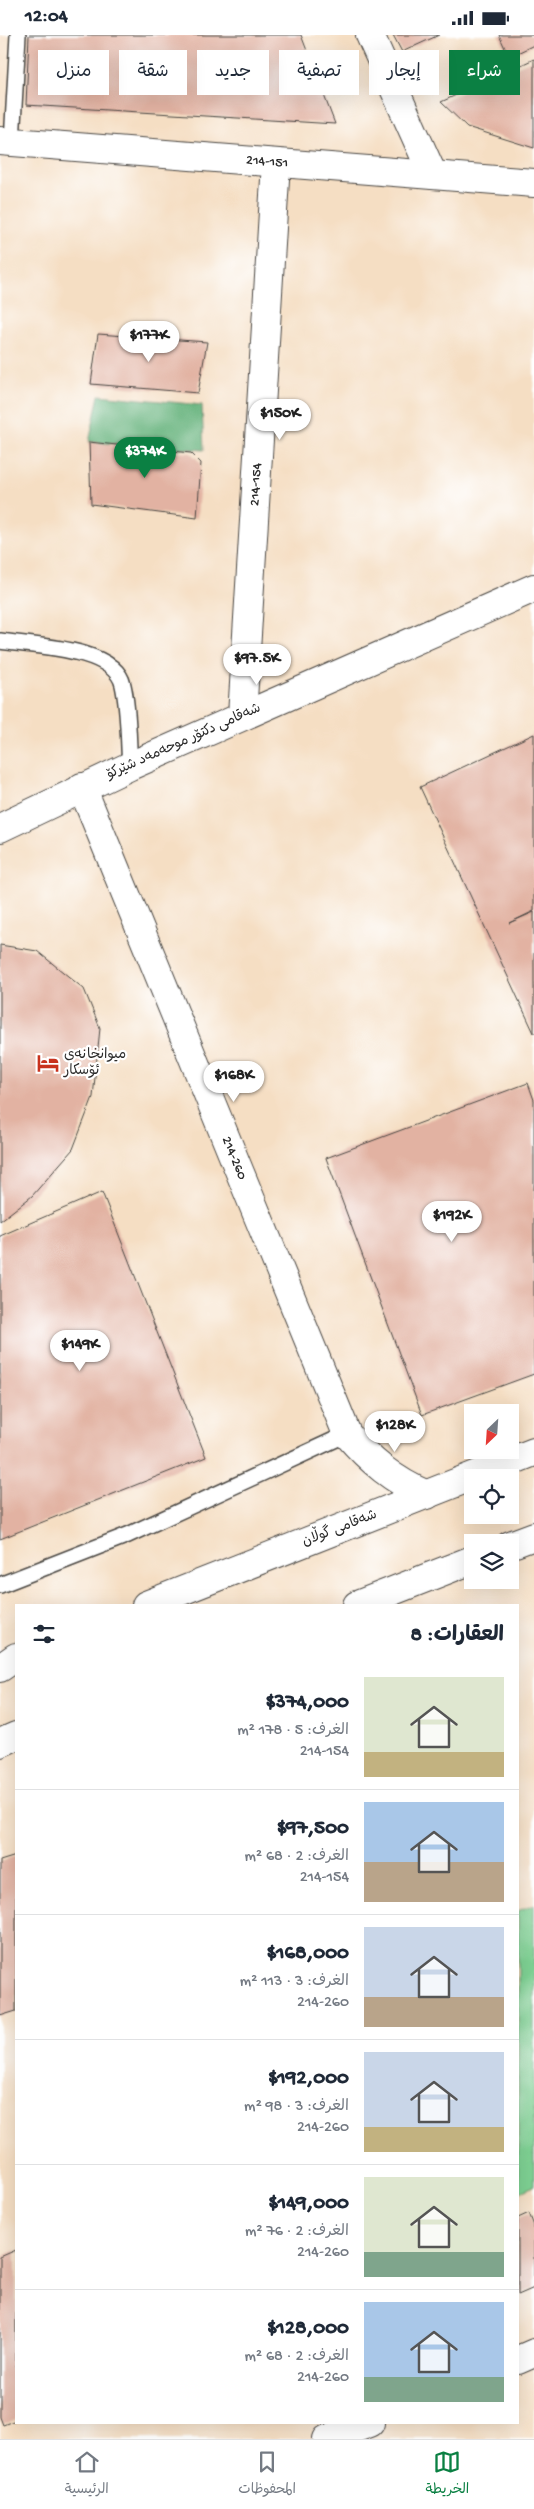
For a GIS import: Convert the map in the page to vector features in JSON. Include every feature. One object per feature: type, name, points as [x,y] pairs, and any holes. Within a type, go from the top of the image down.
[{"type":"street","points":[[370,35],[433,175]]},
{"type":"street","name":"214-151","points":[[6,142],[534,183]]},
{"type":"street","name":"214-154","points":[[242,716],[276,163]]},
{"type":"street","name":"شەقامی دکتۆر موحەمەد شێرکۆ","points":[[0,828],[82,787],[534,588]]},
{"type":"street","name":"214-260","points":[[82,787],[347,1434],[367,1457],[390,1476],[427,1495]]},
{"type":"street","name":"شەقامی گوڵان","points":[[149,1604],[534,1452]]},
{"type":"street","points":[[519,1542],[534,1536]]},
{"type":"street","points":[[360,1604],[464,1563]]},
{"type":"street","points":[[0,1663],[15,1657]]},
{"type":"street","points":[[0,1668],[15,1658]]},
{"type":"street","points":[[0,1743],[15,1736]]},
{"type":"street","points":[[519,2360],[534,2353]]},
{"type":"street","points":[[327,2439],[367,2424]]},
{"type":"lane","points":[[6,142],[18,35]]},
{"type":"lane","points":[[0,641],[86,654],[109,664],[123,683],[130,766]]},
{"type":"lane","points":[[0,1585],[128,1535],[347,1434]]},
{"type":"green space","points":[[99,395],[202,405],[204,450],[89,442]]},
{"type":"green space","points":[[534,1904],[534,2186],[519,2193],[519,1911]]},
{"type":"building","points":[[29,35],[301,35],[307,50],[279,50],[279,95],[324,95],[335,124],[26,105]]},
{"type":"building","points":[[393,35],[439,35],[406,50],[401,50]]},
{"type":"building","points":[[499,35],[534,35],[534,45],[520,52],[520,50],[506,50]]},
{"type":"building","points":[[534,59],[534,148],[467,127],[441,102],[456,95],[520,95],[520,65]]},
{"type":"building","points":[[98,334],[207,342],[198,393],[91,384]]},
{"type":"building","points":[[89,442],[191,453],[201,463],[197,518],[91,504]]},
{"type":"building","points":[[534,734],[534,911],[509,923],[534,912],[534,1033],[420,787]]},
{"type":"building","name":"میوانخانەی ئۆسکار","points":[[0,945],[37,951],[84,989],[100,1028],[93,1097],[73,1149],[32,1196],[0,1221]]},
{"type":"building","points":[[528,1083],[534,1100],[534,1374],[422,1415],[326,1158]]},
{"type":"building","points":[[102,1192],[206,1457],[0,1539],[0,1236]]},
{"type":"building","points":[[15,1856],[15,2011],[0,2016],[0,1861]]},
{"type":"building","points":[[529,2213],[534,2226],[534,2288],[519,2295],[519,2218]]},
{"type":"building","points":[[15,2250],[15,2420],[3,2425],[0,2417],[0,2257]]},
{"type":"place","name":"میوانخانەی ئۆسکار","points":[[48,1063]]}]
